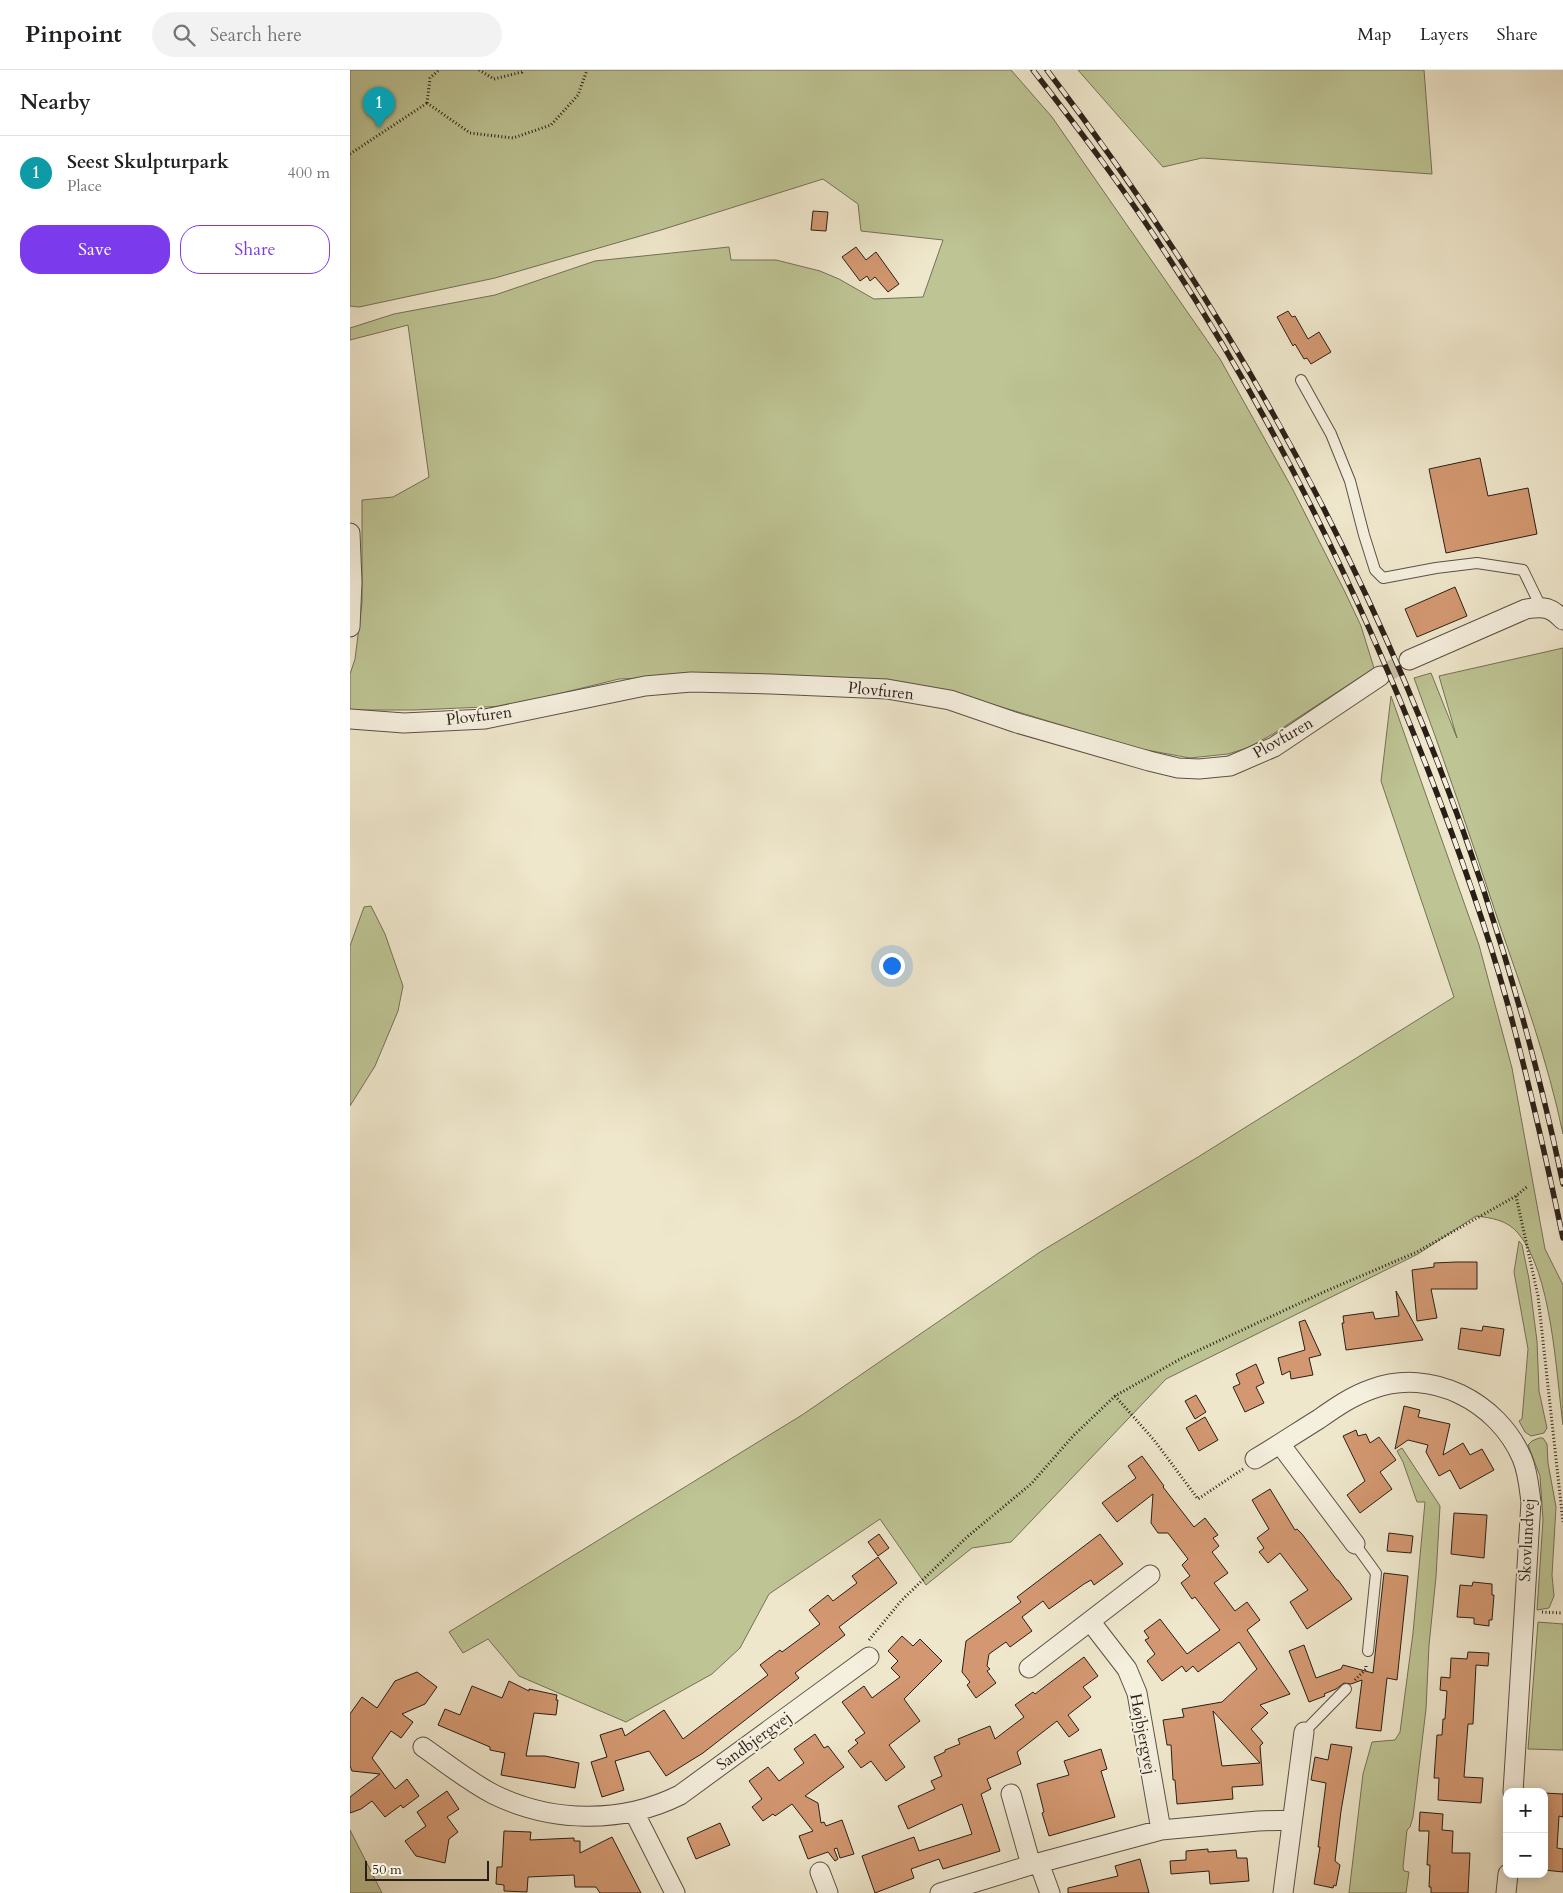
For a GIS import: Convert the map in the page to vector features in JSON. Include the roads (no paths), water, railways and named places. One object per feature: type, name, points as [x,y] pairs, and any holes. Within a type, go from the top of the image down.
[{"type":"street","points":[[350,533],[352,582],[350,627]]},
{"type":"street","points":[[1409,660],[1526,609],[1541,607],[1554,611],[1563,620]]},
{"type":"street","name":"Plovfuren","points":[[350,719],[404,723],[485,719],[645,686],[691,682],[887,689],[950,700],[1018,723],[1149,761],[1178,768],[1200,770],[1230,766],[1274,747],[1380,676]]},
{"type":"street","name":"Skovlundvej","points":[[1248,1465],[1353,1397],[1374,1388],[1396,1383],[1440,1386],[1462,1394],[1498,1420],[1512,1438],[1522,1458],[1531,1502],[1512,1788]]},
{"type":"street","points":[[1280,1444],[1355,1544]]},
{"type":"street","points":[[1029,1668],[1150,1575]]},
{"type":"street","name":"Højbjergvej","points":[[1090,1621],[1127,1669],[1137,1693],[1161,1830]]},
{"type":"street","name":"Sandbjergvej","points":[[423,1747],[493,1794],[526,1807],[571,1816],[598,1817],[634,1812],[664,1803],[680,1795],[869,1657]]},
{"type":"street","points":[[1283,1893],[1304,1732]]},
{"type":"street","points":[[1011,1794],[1035,1864],[1050,1893]]},
{"type":"street","points":[[634,1812],[675,1893]]},
{"type":"street","points":[[940,1893],[1035,1864],[1161,1830],[1258,1821],[1292,1820]]},
{"type":"street","points":[[820,1872],[828,1893]]},
{"type":"street","points":[[1506,1893],[1508,1878]]},
{"type":"lane","points":[[1301,380],[1331,434],[1350,481],[1375,570],[1383,578],[1436,568],[1477,563],[1522,570],[1541,607]]},
{"type":"lane","points":[[1355,1544],[1376,1573],[1368,1650]]},
{"type":"lane","points":[[1304,1732],[1346,1689]]},
{"type":"tunnel","points":[[1380,676],[1409,660]]},
{"type":"railway","points":[[1033,70],[1138,211],[1208,321],[1244,382],[1312,508],[1373,638],[1439,798],[1489,940],[1522,1058],[1563,1238]]},
{"type":"railway","points":[[1047,70],[1138,196],[1222,326],[1299,460],[1368,598],[1429,740],[1482,885],[1527,1033],[1563,1184]]},
{"type":"place","name":"Seest Skulpturpark","points":[[379,128]]}]
